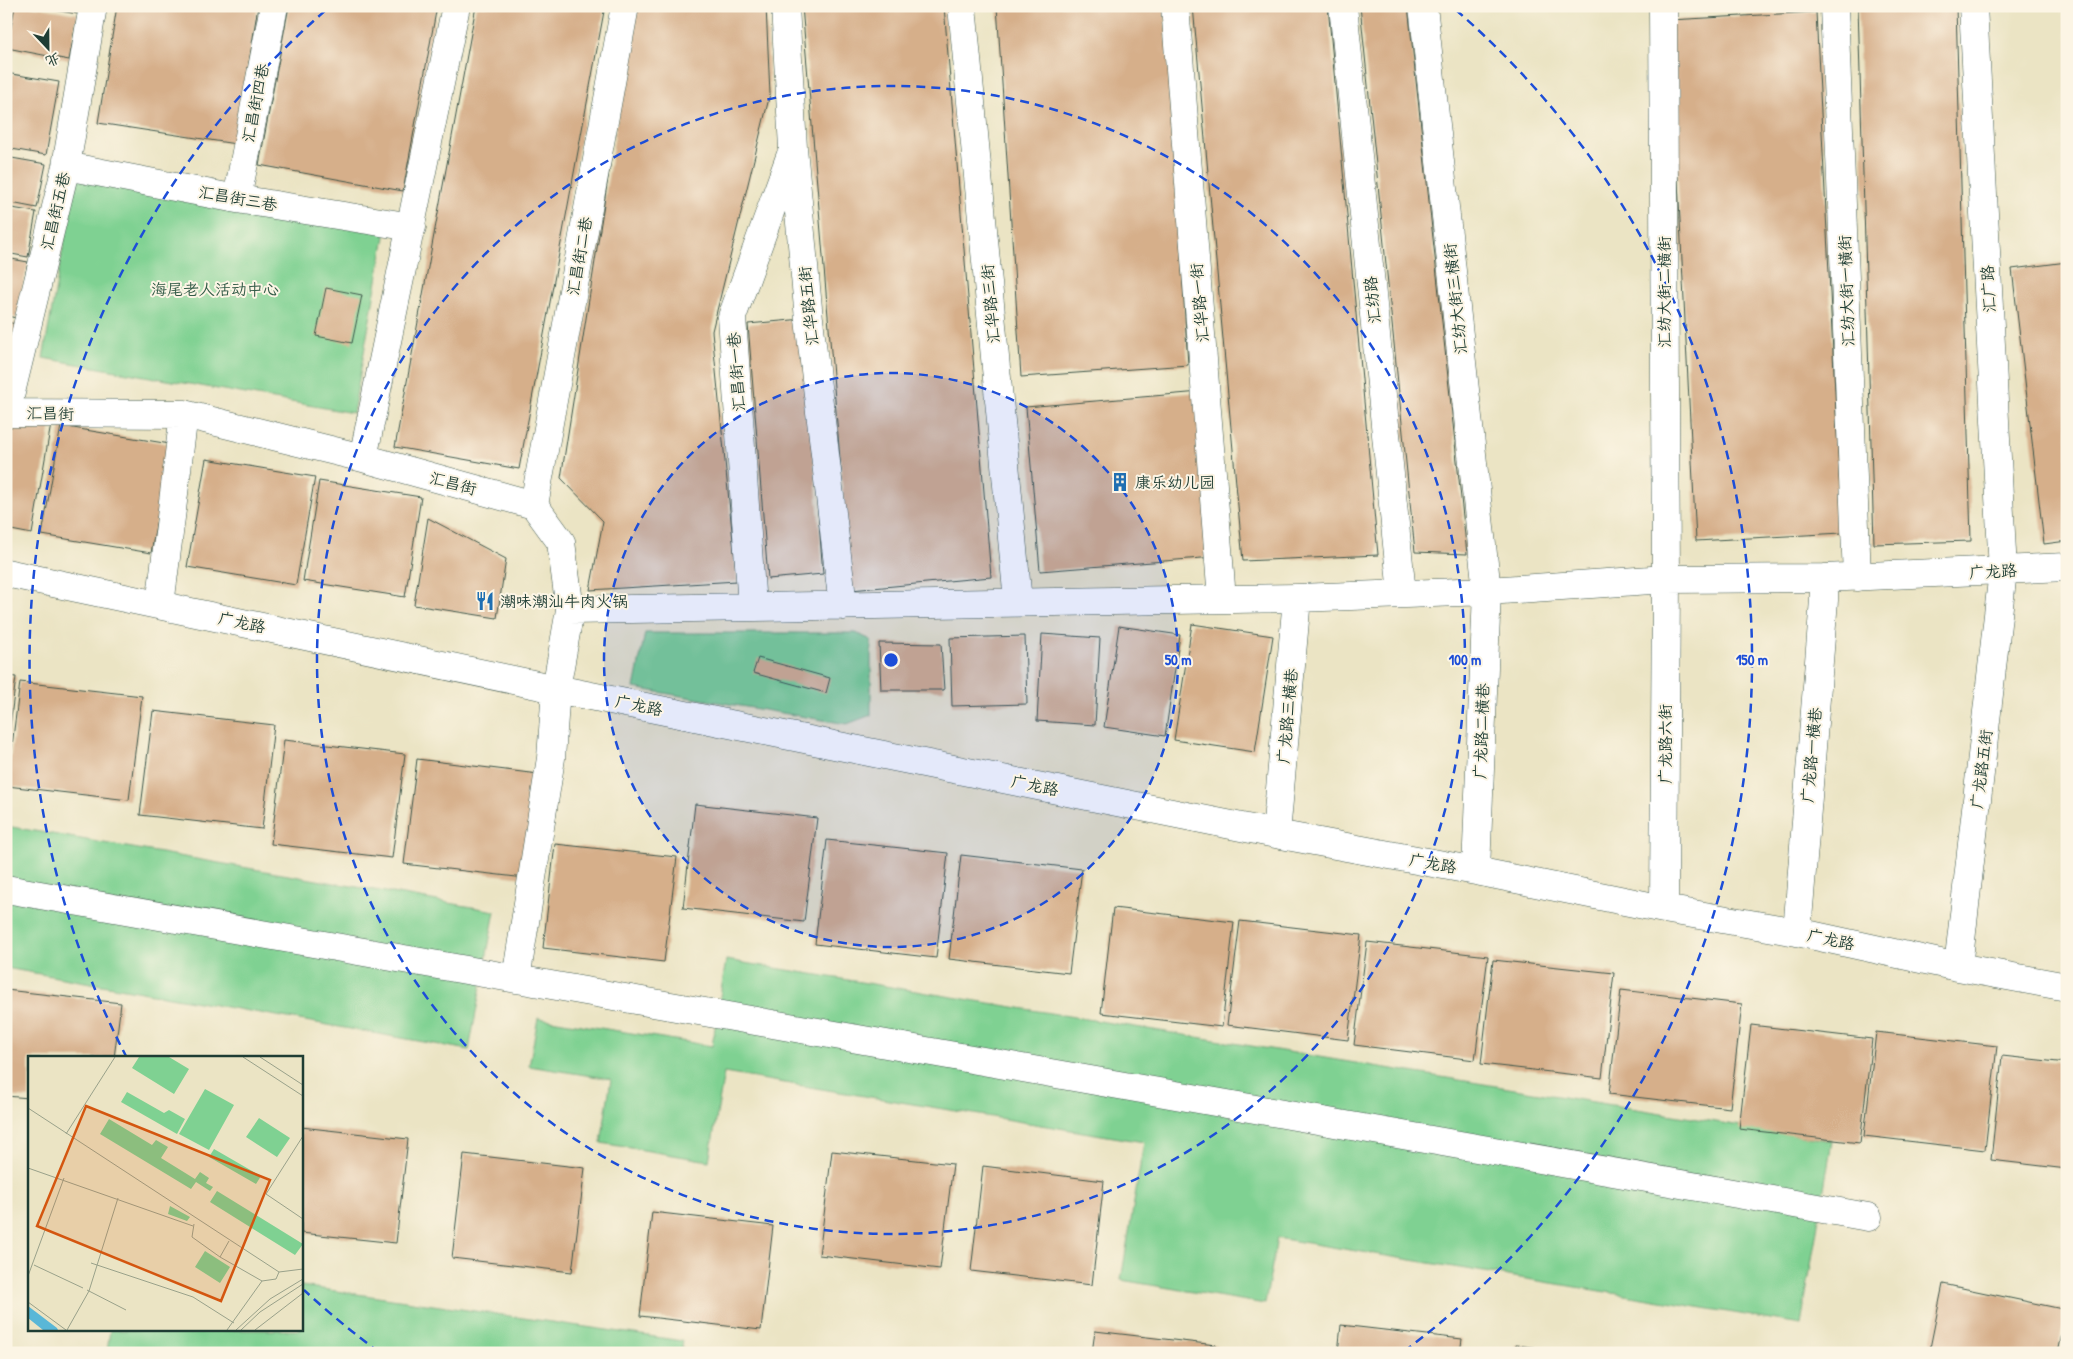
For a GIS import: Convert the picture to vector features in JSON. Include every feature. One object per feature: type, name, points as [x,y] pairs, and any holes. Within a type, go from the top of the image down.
[{"type":"street","name":"汇昌街五巷","points":[[6,413],[66,166],[93,6]]},
{"type":"street","name":"汇昌街四巷","points":[[237,199],[274,6]]},
{"type":"street","points":[[363,458],[456,6]]},
{"type":"street","name":"汇昌街二巷","points":[[534,505],[625,6]]},
{"type":"street","name":"汇华路五街","points":[[785,6],[794,148],[809,319],[843,606]]},
{"type":"street","name":"汇华路三街","points":[[962,6],[1018,602]]},
{"type":"street","name":"汇华路一街","points":[[1175,6],[1222,599]]},
{"type":"street","name":"汇纺路","points":[[1342,6],[1402,594]]},
{"type":"street","name":"汇纺大街三横街","points":[[1424,6],[1486,591]]},
{"type":"street","name":"汇纺大街二横街","points":[[1663,6],[1666,578]]},
{"type":"street","name":"汇纺大街一横街","points":[[1834,6],[1857,577]]},
{"type":"street","name":"汇广路","points":[[1972,6],[2003,571]]},
{"type":"street","name":"汇昌街一巷","points":[[752,607],[732,317],[794,148]]},
{"type":"street","name":"汇昌街三巷","points":[[66,166],[237,199],[412,227]]},
{"type":"street","name":"汇昌街","points":[[6,413],[184,414],[363,458],[534,505]]},
{"type":"street","points":[[160,605],[184,414]]},
{"type":"street","points":[[516,979],[551,758],[556,689],[570,610],[561,542],[534,505]]},
{"type":"street","name":"广龙路","points":[[570,610],[1297,598],[1486,591],[1666,578],[1824,578],[2067,567]]},
{"type":"street","name":"广龙路五街","points":[[1958,968],[2003,571]]},
{"type":"street","name":"广龙路","points":[[6,573],[556,689],[1276,834],[1476,871],[1664,909],[1796,932],[1958,968],[2067,987]]},
{"type":"street","name":"广龙路六街","points":[[1664,909],[1666,578]]},
{"type":"street","name":"广龙路一横巷","points":[[1796,932],[1823,610],[1824,578]]},
{"type":"street","name":"广龙路二横巷","points":[[1476,871],[1486,591]]},
{"type":"street","name":"广龙路三横巷","points":[[1276,834],[1297,598]]},
{"type":"street","points":[[6,889],[1868,1216]]},
{"type":"green space","name":"海尾老人活动中心","points":[[78,166],[388,220],[353,413],[43,358]]},
{"type":"green space","points":[[645,633],[856,633],[871,640],[871,715],[847,724],[634,688]]},
{"type":"green space","points":[[6,826],[495,911],[469,1050],[6,968]]},
{"type":"green space","points":[[726,960],[1832,1141],[1801,1324],[1277,1238],[1265,1304],[1121,1280],[1144,1142],[724,1073],[709,1161],[601,1143],[611,1079],[529,1066],[538,1018],[712,1046]]},
{"type":"green space","points":[[302,1286],[683,1341],[681,1353],[107,1353],[110,1332],[302,1332]]},
{"type":"building","points":[[15,6],[30,6],[78,14],[69,60],[7,48]]},
{"type":"building","points":[[58,6],[75,6],[74,10]]},
{"type":"building","points":[[117,6],[258,6],[236,144],[98,123]]},
{"type":"building","points":[[289,6],[437,6],[403,191],[259,165]]},
{"type":"building","points":[[476,6],[605,6],[519,469],[395,447]]},
{"type":"building","points":[[635,6],[766,6],[770,94],[712,331],[737,581],[590,590],[603,521],[561,478]]},
{"type":"building","points":[[802,6],[944,6],[991,577],[851,590]]},
{"type":"building","points":[[997,6],[1165,6],[1188,365],[1021,377]]},
{"type":"building","points":[[1193,6],[1328,6],[1378,555],[1243,561]]},
{"type":"building","points":[[1360,6],[1408,6],[1467,554],[1415,552]]},
{"type":"building","points":[[1858,6],[1956,6],[1971,541],[1874,544]]},
{"type":"building","points":[[1816,12],[1842,533],[1696,541],[1670,20]]},
{"type":"building","points":[[6,73],[59,82],[46,155],[6,148]]},
{"type":"building","points":[[6,157],[46,164],[37,208],[6,202]]},
{"type":"building","points":[[6,207],[36,212],[28,257],[6,253]]},
{"type":"building","points":[[6,258],[28,262],[17,318],[6,316]]},
{"type":"building","points":[[2067,262],[2067,541],[2044,544],[2012,269]]},
{"type":"building","points":[[326,288],[362,295],[352,343],[316,336]]},
{"type":"building","points":[[803,319],[823,574],[768,579],[748,324]]},
{"type":"building","points":[[6,322],[22,325],[6,381]]},
{"type":"building","name":"康乐幼儿园","points":[[1200,392],[1214,557],[1040,571],[1026,407]]},
{"type":"building","points":[[6,417],[51,424],[32,534],[6,529]]},
{"type":"building","points":[[61,426],[170,444],[151,553],[42,535]]},
{"type":"building","points":[[206,459],[315,477],[296,585],[187,567]]},
{"type":"building","points":[[319,481],[421,497],[405,597],[303,581]]},
{"type":"building","points":[[428,518],[506,559],[497,618],[414,605]]},
{"type":"building","points":[[1192,624],[1273,636],[1255,752],[1174,740]]},
{"type":"building","points":[[1119,626],[1180,635],[1165,736],[1104,727]]},
{"type":"building","points":[[1042,634],[1100,638],[1095,725],[1037,721]]},
{"type":"building","points":[[1025,636],[1027,704],[952,706],[950,638]]},
{"type":"building","points":[[879,643],[941,644],[944,690],[881,690]]},
{"type":"building","points":[[758,658],[830,678],[826,693],[753,673]]},
{"type":"building","points":[[6,676],[16,677],[7,750],[6,750]]},
{"type":"building","points":[[20,682],[142,696],[129,800],[7,786]]},
{"type":"building","points":[[153,711],[274,725],[262,829],[140,815]]},
{"type":"building","points":[[284,740],[405,754],[392,858],[271,844]]},
{"type":"building","points":[[417,759],[538,774],[525,878],[404,864]]},
{"type":"building","points":[[695,804],[817,818],[804,922],[683,908]]},
{"type":"building","points":[[827,840],[948,853],[936,958],[815,944]]},
{"type":"building","points":[[555,844],[677,857],[664,962],[543,948]]},
{"type":"building","points":[[961,855],[1082,869],[1069,973],[949,959]]},
{"type":"building","points":[[1113,908],[1234,922],[1222,1027],[1101,1013]]},
{"type":"building","points":[[1240,921],[1361,935],[1348,1040],[1227,1025]]},
{"type":"building","points":[[1367,942],[1488,956],[1475,1060],[1354,1045]]},
{"type":"building","points":[[1493,960],[1614,973],[1602,1078],[1481,1064]]},
{"type":"building","points":[[6,990],[121,1003],[114,1056],[28,1056],[28,1098],[6,1096]]},
{"type":"building","points":[[1621,990],[1742,1004],[1730,1108],[1609,1094]]},
{"type":"building","points":[[1751,1025],[1872,1039],[1860,1143],[1739,1129]]},
{"type":"building","points":[[1876,1032],[1997,1046],[1985,1150],[1864,1136]]},
{"type":"building","points":[[2002,1056],[2067,1063],[2067,1169],[1991,1160]]},
{"type":"building","points":[[302,1127],[408,1139],[396,1243],[302,1233]]},
{"type":"building","points":[[832,1151],[953,1164],[940,1269],[819,1255]]},
{"type":"building","points":[[464,1154],[585,1168],[572,1272],[452,1258]]},
{"type":"building","points":[[983,1166],[1104,1181],[1092,1285],[971,1271]]},
{"type":"building","points":[[652,1212],[773,1226],[761,1330],[640,1316]]},
{"type":"building","points":[[1943,1284],[2067,1310],[2058,1353],[1929,1353]]},
{"type":"building","points":[[1341,1325],[1462,1339],[1460,1353],[1338,1353]]},
{"type":"building","points":[[1095,1331],[1216,1345],[1215,1353],[1092,1353]]},
{"type":"building","points":[[1516,1345],[1570,1352],[1570,1353],[1515,1353]]},
{"type":"place","name":"康乐幼儿园","points":[[1120,482]]},
{"type":"place","name":"潮味潮汕牛肉火锅","points":[[485,601]]}]
